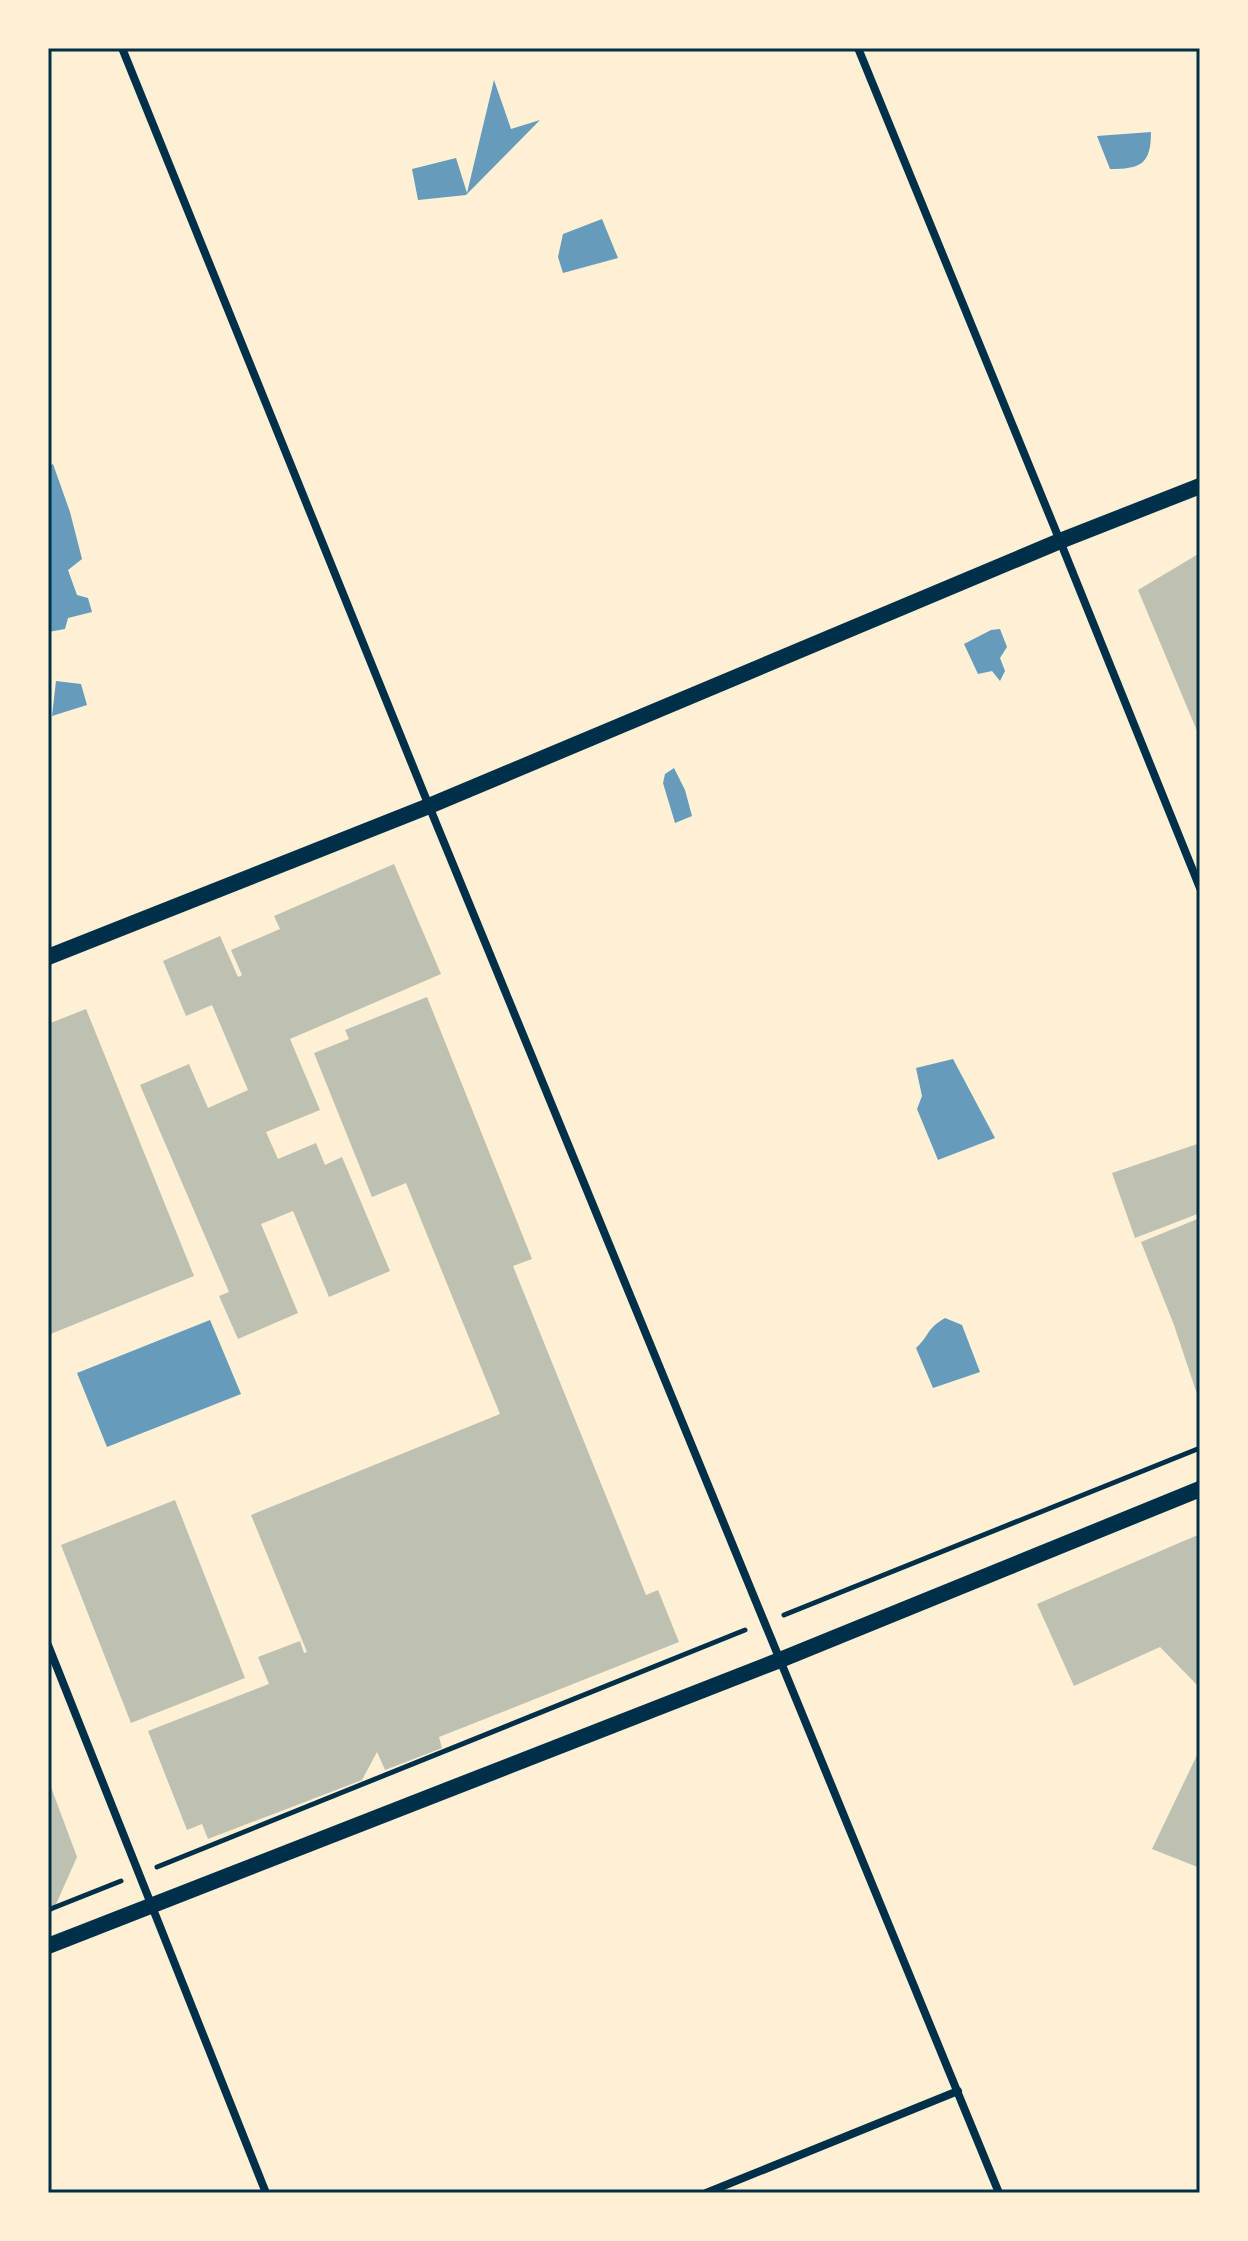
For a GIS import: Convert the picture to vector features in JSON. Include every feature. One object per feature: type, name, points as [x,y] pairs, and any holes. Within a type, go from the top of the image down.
[{"type":"main road","points":[[48,957],[429,806],[1060,541],[1200,486]]},
{"type":"main road","points":[[48,1946],[780,1660],[1200,1489]]},
{"type":"street","points":[[122,48],[429,806],[999,2193]]},
{"type":"street","points":[[858,48],[1200,888]]},
{"type":"street","points":[[48,1645],[266,2193]]},
{"type":"street","points":[[706,2193],[958,2091]]},
{"type":"path","points":[[48,1910],[1200,1448]]},
{"type":"water","points":[[494,80],[511,129],[540,120],[466,195],[418,200],[412,169],[456,158],[467,193]]},
{"type":"water","points":[[1151,132],[1149,152],[1142,163],[1129,168],[1110,169],[1097,136]]},
{"type":"water","points":[[602,219],[618,258],[563,273],[558,257],[563,234]]},
{"type":"water","points":[[53,464],[82,559],[68,570],[77,595],[88,598],[92,612],[68,618],[65,629],[48,632],[48,466]]},
{"type":"water","points":[[1000,629],[1007,647],[1000,658],[1005,671],[1000,681],[992,671],[978,674],[964,644],[991,630]]},
{"type":"water","points":[[56,681],[81,684],[87,705],[52,716]]},
{"type":"water","points":[[674,768],[685,790],[692,816],[675,823],[663,783],[665,774]]},
{"type":"water","points":[[953,1059],[995,1138],[938,1160],[917,1109],[922,1096],[916,1068]]},
{"type":"water","points":[[945,1318],[962,1325],[980,1372],[933,1388],[916,1348]]},
{"type":"water","points":[[210,1320],[241,1394],[107,1447],[77,1373]]},
{"type":"building","points":[[1200,553],[1200,738],[1138,590]]},
{"type":"building","points":[[394,864],[441,974],[290,1039],[320,1110],[266,1132],[278,1159],[316,1143],[325,1165],[342,1157],[390,1271],[329,1297],[293,1211],[261,1224],[298,1313],[238,1339],[219,1296],[229,1292],[140,1085],[189,1064],[208,1108],[248,1090],[212,1005],[186,1016],[163,961],[220,936],[238,977],[242,975],[231,950],[280,929],[274,916]]},
{"type":"building","points":[[427,997],[532,1259],[513,1266],[646,1595],[658,1590],[679,1642],[439,1737],[442,1748],[385,1770],[377,1752],[362,1780],[208,1839],[202,1824],[187,1830],[148,1731],[269,1684],[258,1657],[300,1641],[304,1653],[307,1652],[251,1515],[500,1414],[406,1183],[372,1197],[314,1053],[349,1039],[345,1030]]},
{"type":"building","points":[[86,1009],[194,1276],[48,1335],[48,1024]]},
{"type":"building","points":[[1200,1143],[1200,1213],[1135,1238],[1112,1173]]},
{"type":"building","points":[[1200,1218],[1200,1403],[1174,1325],[1141,1242]]},
{"type":"building","points":[[175,1500],[245,1678],[131,1723],[61,1545]]},
{"type":"building","points":[[1200,1534],[1200,1688],[1160,1647],[1074,1686],[1037,1604]]},
{"type":"building","points":[[1200,1749],[1200,1868],[1152,1849]]},
{"type":"building","points":[[48,1779],[77,1857],[53,1911],[48,1913]]}]
